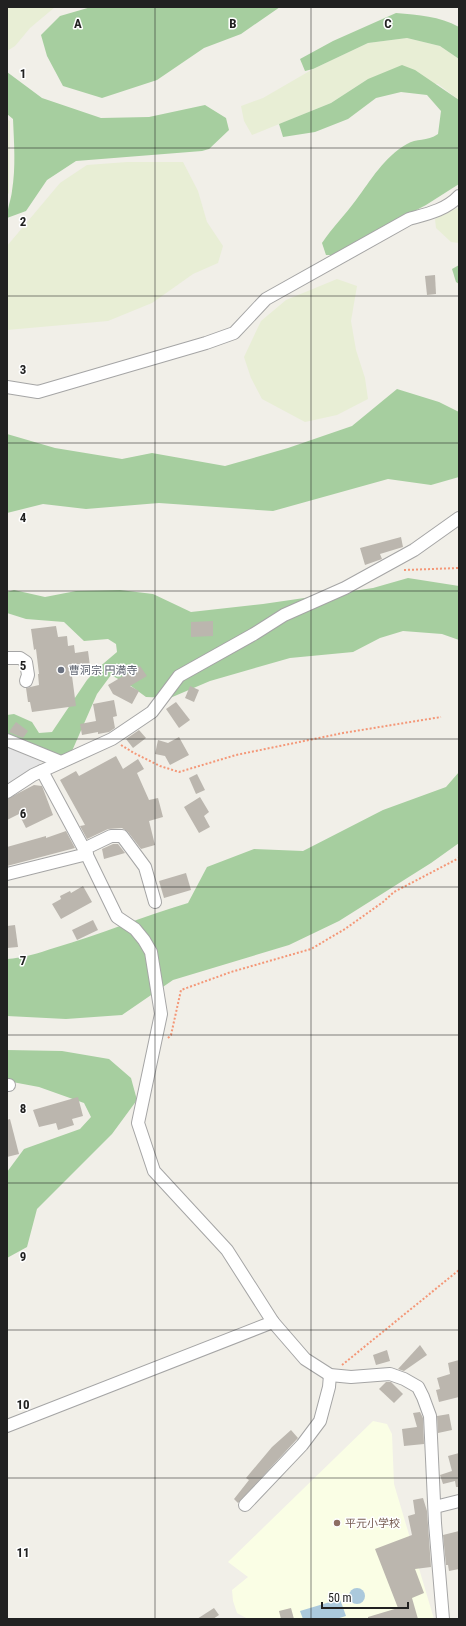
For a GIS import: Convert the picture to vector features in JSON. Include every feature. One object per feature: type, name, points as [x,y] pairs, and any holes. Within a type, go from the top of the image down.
[{"type":"street","points":[[7,387],[38,392],[206,343],[234,333],[266,299],[409,219],[435,212],[454,202],[459,196]]},
{"type":"street","points":[[7,792],[42,771],[112,739],[152,712],[179,676],[254,634],[284,615],[345,588],[414,550],[459,518]]},
{"type":"street","points":[[7,658],[20,658],[26,662],[28,675],[26,681]]},
{"type":"street","points":[[7,740],[61,762]]},
{"type":"street","points":[[42,771],[86,851],[117,917],[135,929],[151,952],[161,1014],[138,1123],[154,1171],[227,1250],[273,1322],[305,1359],[330,1375],[351,1377],[390,1374],[404,1379],[418,1387],[430,1416],[443,1619]]},
{"type":"street","points":[[7,874],[86,851],[111,836],[122,836],[144,867],[155,902]]},
{"type":"street","points":[[7,1426],[273,1322]]},
{"type":"street","points":[[245,1504],[302,1445],[320,1421],[329,1387],[330,1375]]},
{"type":"street","points":[[435,1507],[459,1501]]},
{"type":"path","points":[[401,570],[459,568]]},
{"type":"path","points":[[112,739],[153,763],[179,772],[236,755],[343,733],[441,717]]},
{"type":"path","points":[[166,1040],[171,1035],[181,990],[232,972],[311,949],[345,930],[394,892],[459,858]]},
{"type":"path","points":[[330,1375],[459,1270]]},
{"type":"shaded area","points":[[7,7],[55,7],[30,28],[15,46],[7,51]]},
{"type":"shaded area","points":[[407,38],[440,46],[459,59],[459,100],[438,84],[368,79],[331,103],[252,135],[244,121],[241,106],[263,98],[313,69],[368,43]]},
{"type":"shaded area","points":[[7,119],[10,121],[9,193],[7,195]]},
{"type":"shaded area","points":[[127,162],[183,162],[198,191],[207,222],[223,246],[218,263],[193,274],[152,303],[108,321],[7,330],[7,246],[60,183],[87,165]]},
{"type":"shaded area","points":[[459,207],[459,243],[451,242],[436,228],[435,219]]},
{"type":"shaded area","points":[[337,279],[357,286],[351,321],[356,350],[365,378],[368,399],[337,415],[305,422],[262,399],[251,378],[244,357],[261,321],[286,300]]},
{"type":"shaded area","points":[[7,747],[42,762],[21,779],[7,787]]},
{"type":"shaded area","name":"平元小学校","points":[[373,1421],[387,1424],[392,1434],[394,1484],[434,1619],[248,1619],[237,1613],[233,1601],[232,1590],[248,1577],[228,1562]]},
{"type":"green space","points":[[91,7],[280,7],[241,34],[204,48],[157,80],[102,98],[63,86],[47,56],[41,35],[60,16]]},
{"type":"green space","points":[[396,13],[436,18],[459,27],[459,59],[440,46],[407,38],[368,43],[313,69],[305,71],[300,59],[333,41]]},
{"type":"green space","points":[[402,65],[415,70],[459,100],[459,184],[426,205],[334,255],[326,255],[322,243],[352,206],[378,169],[391,155],[410,142],[430,138],[438,134],[441,111],[427,95],[401,92],[376,98],[348,119],[315,132],[283,137],[279,124],[331,103],[368,79]]},
{"type":"green space","points":[[7,72],[42,98],[101,118],[149,117],[205,105],[226,118],[229,130],[209,149],[202,151],[76,161],[47,180],[26,211],[7,218],[14,173],[14,155],[13,119],[7,114]]},
{"type":"green space","points":[[459,265],[459,284],[456,282],[452,269]]},
{"type":"green space","points":[[397,389],[439,402],[459,412],[459,477],[431,485],[388,479],[273,511],[159,503],[86,509],[43,504],[7,513],[7,434],[55,448],[122,459],[152,453],[225,466],[288,448],[352,426]]},
{"type":"green space","points":[[408,578],[459,586],[459,640],[442,634],[403,631],[380,638],[353,652],[290,658],[210,681],[170,698],[146,697],[131,686],[111,675],[97,694],[72,751],[60,757],[7,733],[7,715],[14,714],[32,722],[39,733],[52,732],[87,680],[97,669],[117,652],[116,644],[108,639],[84,641],[64,622],[26,619],[7,613],[7,592],[14,590],[45,597],[76,591],[120,590],[153,594],[191,612],[263,604],[373,588]]},
{"type":"green space","points":[[459,772],[459,843],[431,863],[339,921],[289,945],[173,980],[122,1015],[66,1019],[7,1016],[7,959],[31,955],[71,943],[188,903],[207,867],[254,849],[303,851],[383,810],[446,787]]},
{"type":"green space","points":[[7,1050],[62,1051],[109,1059],[131,1078],[137,1100],[112,1134],[37,1209],[27,1247],[7,1258],[7,1172],[24,1149],[80,1129],[91,1117],[84,1103],[39,1087],[7,1081]]},
{"type":"water","points":[[357,1588],[363,1590],[365,1596],[363,1602],[357,1604],[351,1602],[349,1596],[351,1590]]},
{"type":"water","points":[[340,1599],[346,1616],[336,1619],[303,1619],[300,1611]]},
{"type":"building","points":[[435,275],[436,294],[427,295],[425,276]]},
{"type":"building","points":[[401,537],[403,547],[380,554],[382,559],[365,565],[360,548]]},
{"type":"building","points":[[213,621],[213,636],[191,637],[191,622]]},
{"type":"building","name":"曹洞宗 円満寺","points":[[56,626],[58,637],[67,636],[68,646],[74,645],[75,653],[88,651],[90,666],[78,668],[79,675],[72,676],[76,706],[32,712],[30,702],[28,702],[26,688],[39,685],[39,674],[36,649],[34,650],[31,629]]},
{"type":"building","points":[[140,666],[147,676],[130,686],[139,691],[132,704],[113,694],[108,685]]},
{"type":"building","points":[[190,686],[199,690],[194,702],[185,698]]},
{"type":"building","points":[[114,700],[117,716],[113,717],[115,728],[109,732],[98,734],[98,732],[82,735],[80,724],[96,721],[93,704]]},
{"type":"building","points":[[176,702],[190,720],[179,728],[166,709]]},
{"type":"building","points":[[16,722],[28,731],[23,738],[9,732]]},
{"type":"building","points":[[139,730],[146,738],[133,748],[126,739]]},
{"type":"building","points":[[179,737],[189,755],[170,765],[165,756],[155,754],[158,740],[168,743]]},
{"type":"building","points":[[116,756],[123,769],[138,759],[144,769],[137,773],[149,800],[158,798],[163,817],[149,821],[155,845],[141,849],[128,832],[122,828],[108,829],[87,839],[80,826],[85,825],[60,780],[76,771],[79,776]]},
{"type":"building","points":[[197,774],[205,790],[196,794],[189,778]]},
{"type":"building","points":[[34,785],[42,786],[53,815],[26,828],[19,814],[7,820],[7,799]]},
{"type":"building","points":[[200,797],[209,812],[204,816],[210,827],[199,833],[184,807]]},
{"type":"building","points":[[66,831],[75,848],[7,866],[7,847],[46,836],[46,838]]},
{"type":"building","points":[[113,844],[118,844],[125,853],[104,859],[102,849]]},
{"type":"building","points":[[186,873],[191,890],[164,898],[159,881]]},
{"type":"building","points":[[83,886],[92,902],[61,919],[52,904],[61,899],[60,896],[70,891],[71,893]]},
{"type":"building","points":[[93,920],[98,930],[77,940],[72,930]]},
{"type":"building","points":[[15,925],[18,947],[7,948],[7,926]]},
{"type":"building","points":[[78,1097],[83,1116],[72,1119],[74,1125],[58,1130],[56,1123],[39,1127],[33,1110]]},
{"type":"building","points":[[10,1119],[19,1154],[7,1157],[7,1120]]},
{"type":"building","points":[[420,1345],[427,1355],[404,1371],[398,1369]]},
{"type":"building","points":[[387,1350],[390,1361],[376,1365],[373,1355]]},
{"type":"building","points":[[459,1360],[459,1397],[439,1402],[436,1390],[440,1389],[437,1378],[450,1374],[448,1363]]},
{"type":"building","points":[[386,1382],[391,1382],[403,1394],[394,1403],[379,1389]]},
{"type":"building","points":[[420,1412],[423,1418],[424,1444],[404,1446],[402,1429],[417,1427],[413,1413]]},
{"type":"building","points":[[449,1414],[452,1430],[438,1433],[437,1416]]},
{"type":"building","points":[[291,1430],[298,1438],[238,1503],[234,1499],[249,1480],[246,1478],[272,1447]]},
{"type":"building","points":[[459,1453],[459,1487],[456,1487],[455,1481],[443,1484],[440,1475],[452,1471],[448,1456]]},
{"type":"building","points":[[423,1498],[427,1511],[431,1567],[415,1569],[424,1593],[412,1598],[418,1619],[368,1619],[368,1617],[398,1608],[375,1549],[412,1535],[408,1516],[415,1514],[413,1500]]},
{"type":"building","points":[[459,1531],[459,1569],[449,1571],[448,1565],[446,1565],[443,1535]]},
{"type":"building","points":[[214,1608],[219,1615],[213,1619],[197,1619]]},
{"type":"building","points":[[291,1608],[294,1619],[281,1619],[279,1611]]},
{"type":"place","name":"曹洞宗 円満寺","points":[[61,670]]},
{"type":"place","name":"平元小学校","points":[[337,1523]]}]
